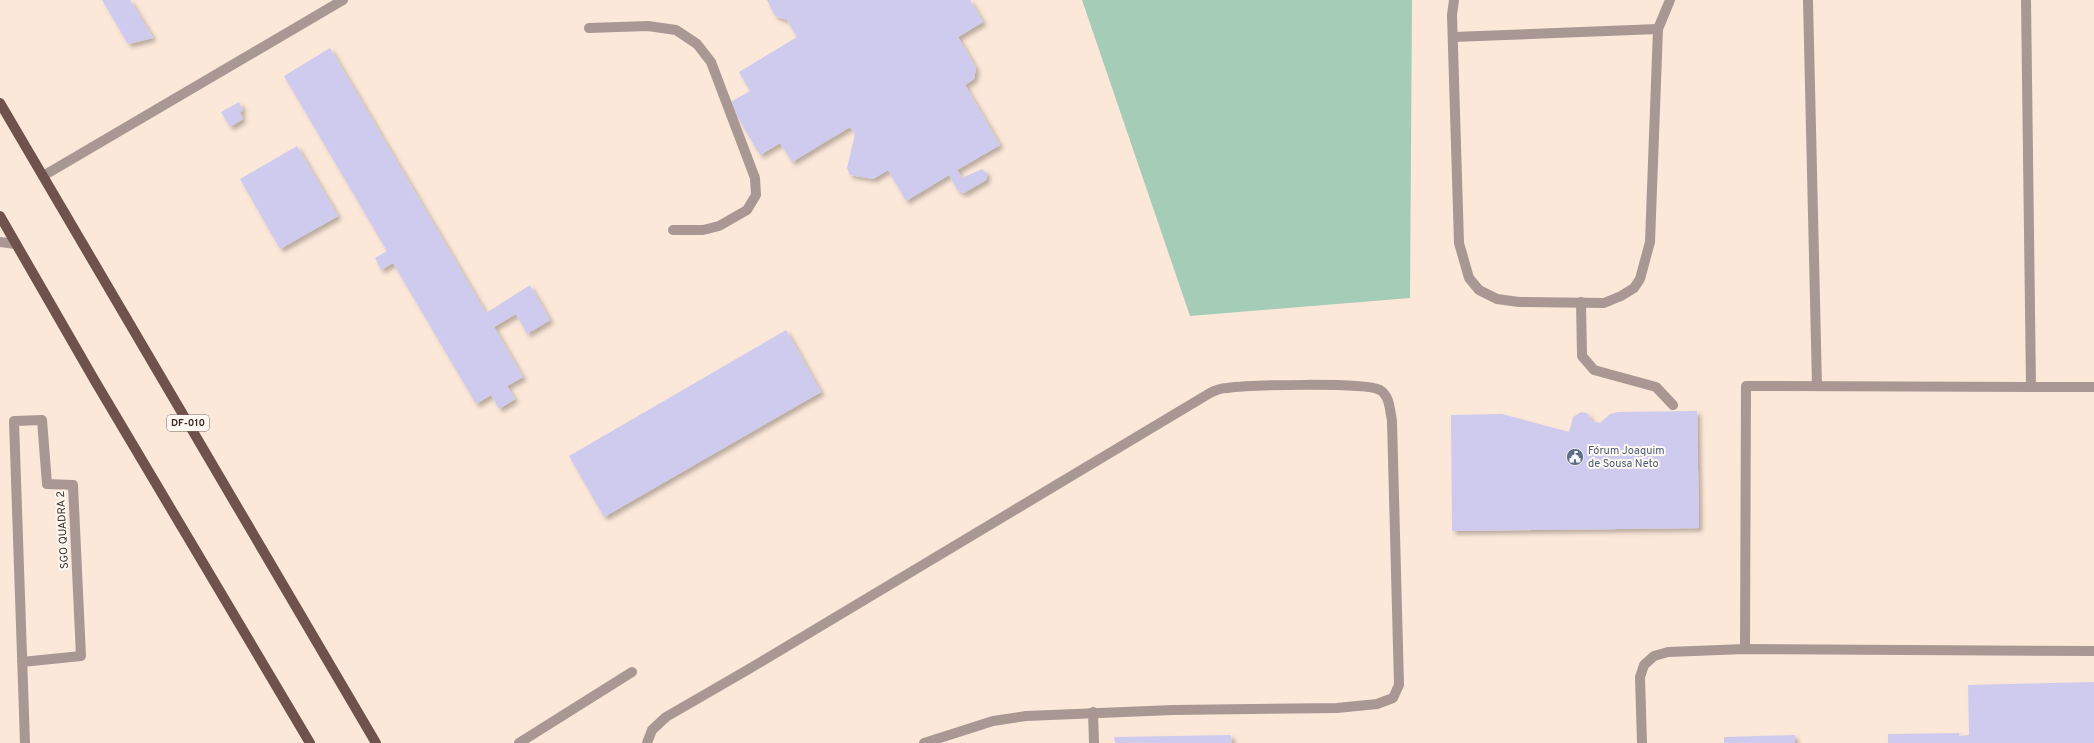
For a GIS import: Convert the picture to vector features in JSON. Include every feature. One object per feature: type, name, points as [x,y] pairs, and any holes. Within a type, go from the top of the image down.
[{"type":"main road","name":"DF-010","points":[[0,103],[376,743]]},
{"type":"main road","points":[[0,216],[15,244],[310,743]]},
{"type":"lane","points":[[42,176],[343,0]]},
{"type":"lane","points":[[1454,0],[1453,37],[1459,243],[1469,278],[1479,290],[1497,299],[1519,302],[1604,303],[1621,296],[1634,288],[1640,279],[1650,242],[1658,29],[1670,0]]},
{"type":"lane","points":[[1808,0],[1817,386]]},
{"type":"lane","points":[[2026,0],[2031,387]]},
{"type":"lane","points":[[589,28],[648,26],[676,30],[697,44],[711,62],[755,178],[756,195],[747,210],[719,226],[703,230],[673,230]]},
{"type":"lane","points":[[1453,37],[1658,29]]},
{"type":"lane","points":[[0,242],[15,244]]},
{"type":"lane","points":[[1581,302],[1582,356],[1594,370],[1656,387],[1673,405]]},
{"type":"lane","points":[[1745,650],[1746,386],[2094,387]]},
{"type":"lane","points":[[647,743],[652,730],[675,711],[749,669],[1210,393],[1228,387],[1368,387],[1381,391],[1386,397],[1392,421],[1399,685],[1393,698],[1377,704],[1337,708],[1272,707],[1093,712],[1026,716],[993,722],[924,743]]},
{"type":"lane","name":"SGO QUADRA 2","points":[[22,662],[81,656],[73,485],[46,484],[42,420],[14,421],[22,662],[25,743]]},
{"type":"lane","points":[[1642,743],[1640,677],[1644,665],[1654,656],[1668,652],[1745,650],[2094,650]]},
{"type":"lane","points":[[519,743],[585,703],[632,672]]},
{"type":"lane","points":[[1093,712],[1094,743]]},
{"type":"green space","points":[[1082,0],[1412,0],[1410,298],[1190,316]]},
{"type":"building","points":[[102,0],[130,0],[153,38],[128,44]]},
{"type":"building","points":[[767,0],[970,0],[983,22],[958,37],[976,68],[974,79],[965,85],[1000,145],[957,170],[962,178],[982,169],[987,173],[986,180],[964,193],[958,191],[949,175],[906,201],[888,170],[873,179],[850,175],[847,168],[855,134],[850,127],[792,162],[780,143],[760,155],[729,103],[750,91],[739,72],[797,37],[787,20],[775,16]]},
{"type":"building","points":[[330,48],[486,313],[530,285],[550,320],[527,334],[516,314],[494,327],[523,377],[507,386],[515,399],[499,409],[491,395],[476,404],[393,263],[381,270],[375,258],[387,251],[284,76]]},
{"type":"building","points":[[239,102],[243,110],[240,112],[243,119],[230,127],[221,112]]},
{"type":"building","points":[[297,146],[338,216],[280,249],[240,179]]},
{"type":"building","points":[[786,330],[821,392],[604,517],[569,456]]},
{"type":"building","name":"Fórum Joaquim de Sousa Neto","points":[[1697,411],[1699,528],[1452,531],[1451,415],[1502,414],[1569,432],[1573,417],[1581,412],[1587,413],[1592,421],[1600,423],[1610,414],[1618,412]]},
{"type":"building","points":[[2094,682],[2094,743],[1888,743],[1888,734],[1959,733],[1959,736],[1969,735],[1968,685]]},
{"type":"building","points":[[1231,735],[1232,743],[1115,743],[1114,737]]},
{"type":"building","points":[[1795,735],[1795,743],[1724,743],[1724,737]]},
{"type":"place","name":"Fórum Joaquim de Sousa Neto","points":[[1575,457]]}]
